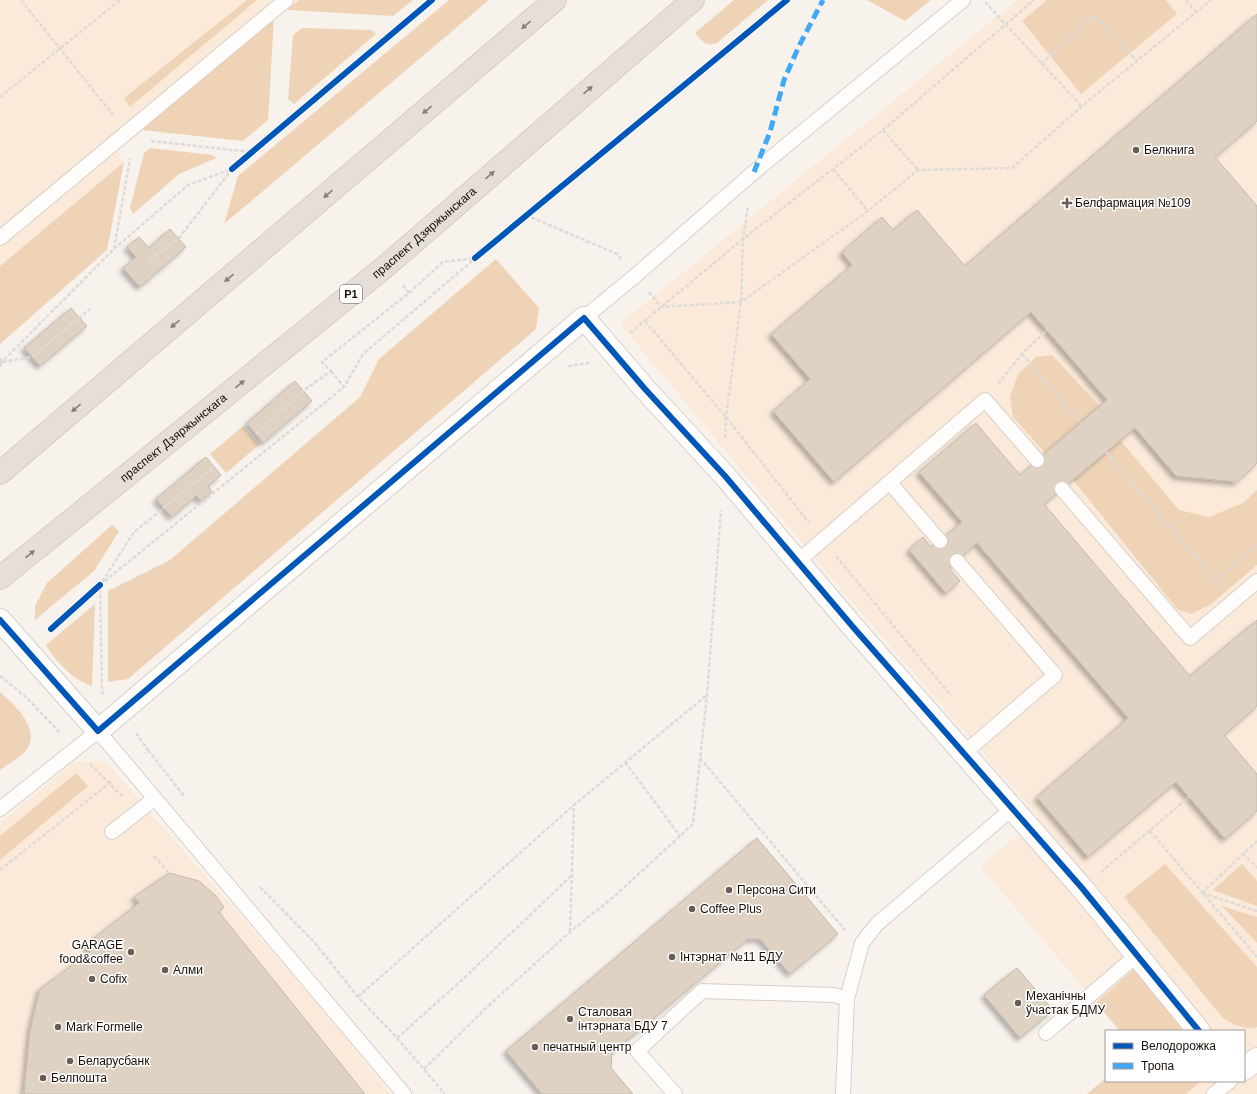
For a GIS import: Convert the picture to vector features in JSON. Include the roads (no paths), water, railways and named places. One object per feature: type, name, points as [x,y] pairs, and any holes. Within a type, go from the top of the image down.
[{"type":"main road","points":[[0,473],[555,0]]},
{"type":"main road","name":"праспект Дзяржынскага","points":[[0,578],[386,266],[693,0]]},
{"type":"street","points":[[0,620],[98,731],[584,318],[645,389],[725,476],[797,562],[963,754],[1082,888],[1198,1030]]},
{"type":"street","points":[[1245,1069],[1257,1059]]},
{"type":"lane","points":[[0,238],[131,136],[286,0]]},
{"type":"lane","points":[[584,318],[635,276],[754,172],[963,0]]},
{"type":"lane","points":[[797,562],[985,400],[1037,460]]},
{"type":"lane","points":[[890,482],[940,540]]},
{"type":"lane","points":[[1062,489],[1190,638],[1257,581]]},
{"type":"lane","points":[[957,560],[1055,675],[963,754]]},
{"type":"lane","points":[[0,809],[98,731],[404,1094]]},
{"type":"lane","points":[[112,832],[154,799]]},
{"type":"lane","points":[[843,1094],[847,999],[862,943],[877,924],[1012,808]]},
{"type":"lane","points":[[1046,1033],[1136,955]]},
{"type":"lane","points":[[675,1094],[637,1052],[702,991],[834,995],[847,999]]},
{"type":"lane","points":[[1214,1094],[1229,1082]]},
{"type":"place","name":"Белкнига","points":[[1136,150]]},
{"type":"place","name":"Белфармация №109","points":[[1067,203]]},
{"type":"place","name":"Персона Сити","points":[[729,890]]},
{"type":"place","name":"Coffee Plus","points":[[692,909]]},
{"type":"place","name":"GARAGE food&coffee","points":[[131,952]]},
{"type":"place","name":"Інтэрнат №11 БДУ","points":[[672,957]]},
{"type":"place","name":"Алми","points":[[165,970]]},
{"type":"place","name":"Cofix","points":[[92,979]]},
{"type":"place","name":"Механічны ўчастак БДМУ","points":[[1018,1003]]},
{"type":"place","name":"Сталовая інтэрната БДУ 7","points":[[570,1019]]},
{"type":"place","name":"Mark Formelle","points":[[58,1027]]},
{"type":"place","name":"печатный центр","points":[[535,1047]]},
{"type":"place","name":"Беларусбанк","points":[[70,1061]]},
{"type":"place","name":"Белпошта","points":[[43,1078]]}]
